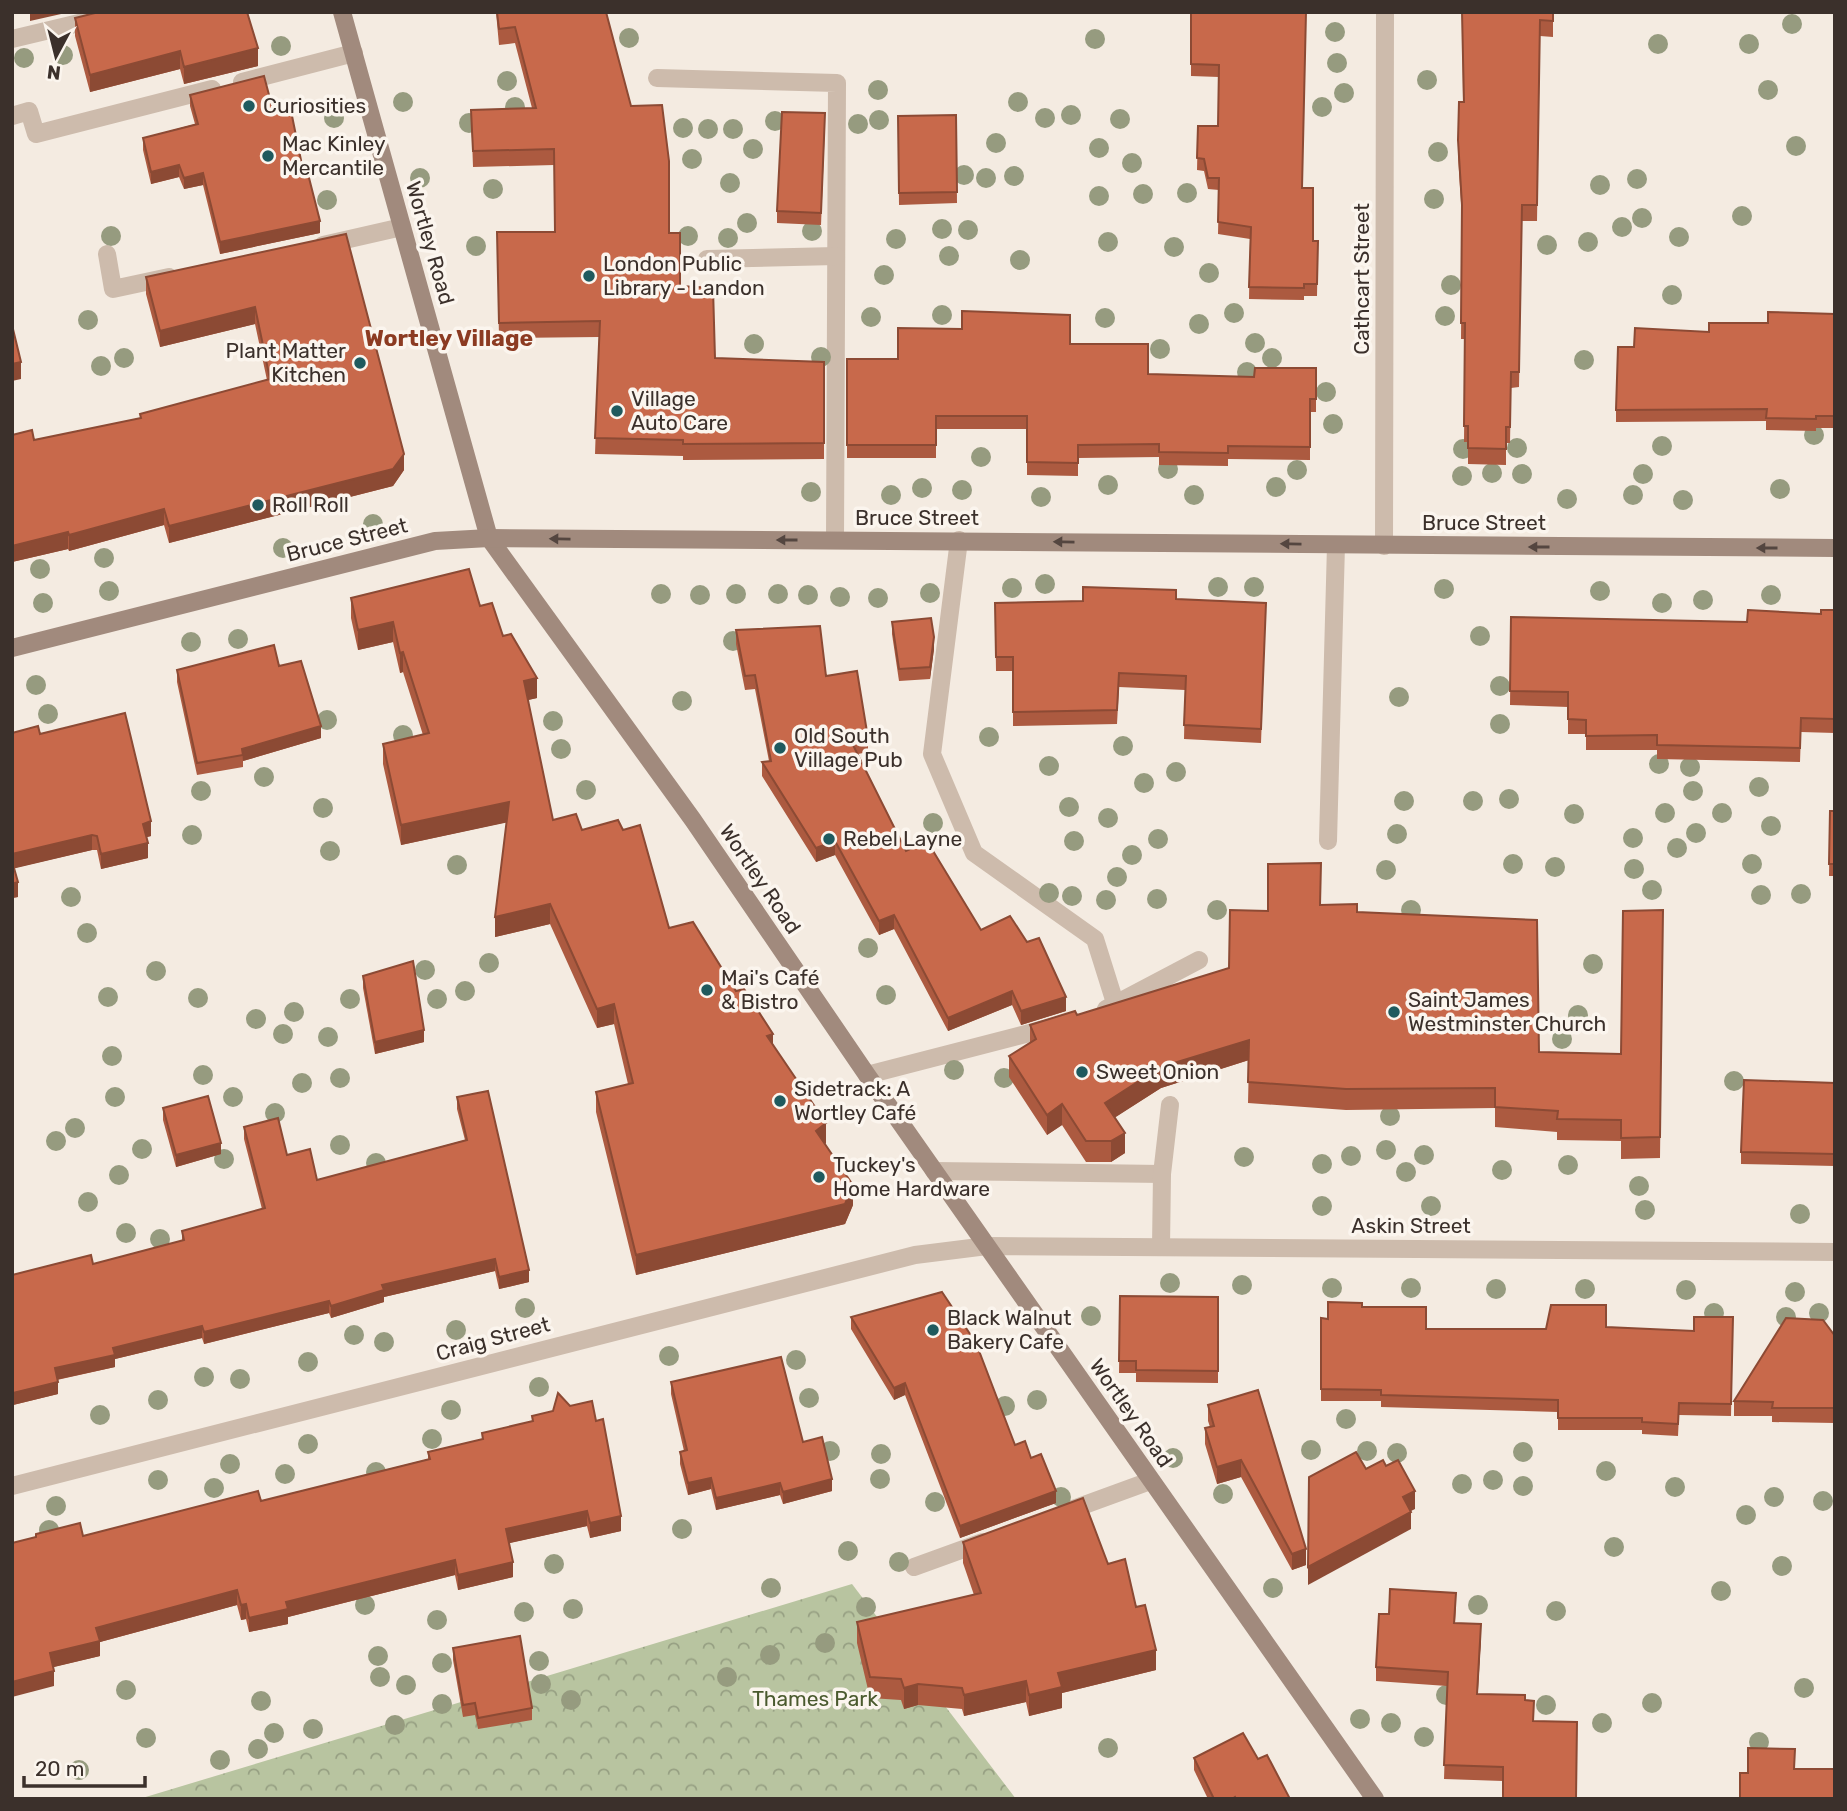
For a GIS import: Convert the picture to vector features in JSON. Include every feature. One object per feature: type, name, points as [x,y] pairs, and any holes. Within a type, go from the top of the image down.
[{"type":"street","points":[[12,39],[125,12]]},
{"type":"street","name":"Wortley Road","points":[[342,12],[489,538],[693,820],[867,1075],[1375,1799]]},
{"type":"street","name":"Cathcart Street","points":[[1384,546],[1385,12]]},
{"type":"street","points":[[12,116],[29,111],[36,134],[354,53]]},
{"type":"street","points":[[657,78],[837,83],[835,540]]},
{"type":"street","points":[[302,249],[402,227]]},
{"type":"street","points":[[107,254],[113,289],[180,275]]},
{"type":"street","points":[[707,258],[836,256]]},
{"type":"street","name":"Bruce Street","points":[[12,648],[435,541],[489,538],[1835,548]]},
{"type":"street","points":[[959,540],[932,754],[974,853],[1095,939],[1116,1006]]},
{"type":"street","points":[[1328,841],[1336,544]]},
{"type":"street","points":[[1089,1015],[1116,1006],[1199,960]]},
{"type":"street","points":[[867,1075],[1014,1039],[1064,1023]]},
{"type":"street","points":[[1161,1247],[1162,1174],[1170,1105]]},
{"type":"street","points":[[934,1171],[1162,1174]]},
{"type":"street","name":"Askin Street","points":[[987,1247],[1835,1252]]},
{"type":"street","name":"Craig Street","points":[[12,1486],[915,1255],[987,1247]]},
{"type":"street","points":[[1044,1520],[1150,1481]]},
{"type":"street","points":[[914,1567],[1005,1534]]},
{"type":"green space","name":"Thames Park","points":[[852,1584],[1016,1799],[139,1799]]},
{"type":"building","points":[[99,12],[247,12],[258,48],[184,67],[180,51],[90,75],[75,18]]},
{"type":"building","points":[[497,12],[606,12],[631,106],[662,105],[669,161],[669,233],[680,233],[680,286],[713,288],[715,358],[824,362],[824,443],[683,444],[683,440],[595,438],[600,321],[499,323],[497,232],[555,232],[554,149],[473,151],[471,110],[536,108],[515,27],[499,29]]},
{"type":"building","points":[[1191,12],[1306,12],[1302,188],[1313,188],[1313,241],[1318,241],[1317,284],[1304,284],[1304,288],[1249,287],[1251,227],[1218,222],[1219,178],[1208,178],[1204,159],[1197,158],[1198,126],[1218,126],[1219,65],[1191,64]]},
{"type":"building","points":[[1462,12],[1553,12],[1553,21],[1540,20],[1537,205],[1522,205],[1519,372],[1511,372],[1510,427],[1506,427],[1506,449],[1468,448],[1468,426],[1464,426],[1465,323],[1461,323],[1462,205],[1458,140],[1459,102],[1464,102]]},
{"type":"building","points":[[264,76],[273,110],[290,106],[304,175],[308,174],[320,221],[220,242],[203,173],[184,178],[179,165],[151,172],[143,138],[198,124],[190,95]]},
{"type":"building","points":[[782,112],[825,113],[821,213],[777,211]]},
{"type":"building","points":[[956,115],[957,192],[899,193],[898,116]]},
{"type":"building","points":[[346,234],[404,454],[393,469],[169,526],[164,509],[69,535],[68,532],[12,546],[12,435],[32,430],[34,440],[141,418],[140,414],[270,379],[255,307],[160,331],[146,277]]},
{"type":"building","points":[[962,311],[1070,315],[1070,344],[1148,344],[1148,374],[1254,377],[1255,368],[1316,368],[1316,399],[1310,399],[1310,447],[1228,446],[1228,453],[1159,452],[1159,444],[1078,445],[1078,463],[1027,462],[1027,416],[936,416],[936,445],[847,445],[847,359],[898,359],[898,328],[962,329]]},
{"type":"building","points":[[1768,312],[1835,314],[1835,416],[1816,416],[1816,419],[1766,418],[1767,409],[1616,410],[1618,347],[1634,347],[1635,328],[1709,332],[1709,323],[1768,323]]},
{"type":"building","points":[[12,325],[21,362],[12,364]]},
{"type":"building","points":[[469,569],[480,606],[492,603],[503,636],[511,634],[537,678],[524,681],[553,820],[576,814],[582,830],[618,820],[623,830],[640,825],[669,928],[693,922],[736,991],[744,989],[773,1034],[767,1036],[826,1123],[816,1131],[853,1185],[845,1204],[636,1255],[596,1092],[633,1083],[614,1004],[597,1009],[550,904],[495,917],[509,802],[401,825],[383,744],[429,733],[403,652],[400,653],[393,622],[358,630],[351,598]]},
{"type":"building","points":[[1083,587],[1176,590],[1176,599],[1266,603],[1261,729],[1184,725],[1186,676],[1119,673],[1117,710],[1013,712],[1013,657],[996,657],[995,603],[1083,601]]},
{"type":"building","points":[[1748,610],[1821,614],[1821,610],[1835,610],[1835,719],[1801,718],[1800,748],[1657,745],[1657,735],[1586,736],[1586,720],[1568,719],[1568,692],[1510,691],[1511,617],[1747,622]]},
{"type":"building","points":[[931,618],[934,637],[930,667],[899,669],[892,622]]},
{"type":"building","points":[[820,626],[826,676],[857,671],[868,738],[851,741],[906,851],[927,841],[981,930],[1010,916],[1027,942],[1039,938],[1066,997],[1021,1011],[1012,991],[948,1018],[894,915],[879,921],[835,841],[816,848],[762,762],[771,761],[755,675],[745,676],[736,630]]},
{"type":"building","points":[[274,645],[279,666],[301,661],[321,726],[242,749],[243,755],[197,763],[177,670]]},
{"type":"building","points":[[125,713],[151,821],[143,824],[148,843],[101,854],[97,836],[92,835],[12,854],[12,733],[38,726],[40,734]]},
{"type":"building","points":[[1830,811],[1835,811],[1835,864],[1829,864]]},
{"type":"building","points":[[12,861],[18,882],[12,884]]},
{"type":"building","points":[[1321,863],[1320,905],[1357,904],[1357,912],[1537,920],[1539,1052],[1621,1054],[1623,911],[1663,910],[1660,1137],[1621,1138],[1621,1120],[1557,1119],[1558,1111],[1495,1107],[1495,1088],[1346,1089],[1248,1082],[1249,1040],[1161,1067],[1105,1103],[1125,1133],[1111,1141],[1086,1141],[1062,1104],[1047,1115],[1009,1056],[1036,1039],[1030,1025],[1075,1011],[1077,1015],[1229,968],[1230,910],[1268,911],[1268,864]]},
{"type":"building","points":[[413,961],[424,1030],[375,1042],[363,976]]},
{"type":"building","points":[[1744,1080],[1835,1083],[1835,1154],[1741,1152]]},
{"type":"building","points":[[488,1091],[529,1270],[499,1277],[495,1259],[382,1285],[384,1290],[331,1306],[329,1301],[204,1332],[202,1326],[113,1348],[115,1355],[55,1368],[58,1382],[13,1393],[12,1275],[91,1255],[93,1264],[184,1240],[182,1231],[265,1208],[244,1127],[278,1118],[287,1155],[310,1149],[317,1180],[467,1140],[457,1097]]},
{"type":"building","points":[[208,1096],[221,1143],[176,1155],[163,1108]]},
{"type":"building","points":[[942,1292],[976,1343],[1015,1445],[1025,1441],[1031,1458],[1041,1454],[1056,1491],[960,1526],[905,1383],[894,1388],[851,1317]]},
{"type":"building","points":[[1120,1296],[1218,1297],[1218,1371],[1136,1370],[1136,1361],[1119,1361]]},
{"type":"building","points":[[1328,1302],[1362,1303],[1362,1307],[1426,1307],[1426,1329],[1546,1329],[1551,1305],[1606,1305],[1606,1327],[1694,1331],[1694,1317],[1733,1317],[1731,1404],[1679,1403],[1678,1424],[1642,1422],[1642,1418],[1558,1418],[1558,1400],[1381,1395],[1381,1390],[1321,1389],[1321,1318],[1328,1319]]},
{"type":"building","points":[[1786,1318],[1823,1320],[1835,1336],[1835,1408],[1772,1408],[1773,1402],[1734,1401]]},
{"type":"building","points":[[781,1357],[803,1442],[822,1437],[832,1479],[783,1492],[780,1483],[716,1498],[711,1478],[688,1483],[680,1452],[687,1450],[671,1382]]},
{"type":"building","points":[[1258,1390],[1306,1549],[1292,1554],[1241,1460],[1217,1467],[1205,1428],[1214,1426],[1208,1405]]},
{"type":"building","points":[[558,1393],[570,1406],[592,1401],[596,1421],[603,1419],[621,1516],[590,1523],[587,1511],[506,1529],[513,1562],[458,1575],[455,1560],[286,1602],[288,1609],[249,1618],[246,1604],[241,1605],[237,1590],[96,1628],[100,1641],[50,1653],[54,1671],[12,1682],[12,1543],[80,1523],[83,1536],[258,1491],[261,1501],[430,1459],[428,1452],[483,1439],[482,1433],[533,1421],[532,1416],[553,1411]]},
{"type":"building","points":[[1356,1452],[1366,1469],[1383,1460],[1386,1466],[1398,1460],[1415,1491],[1403,1497],[1411,1512],[1308,1567],[1309,1477]]},
{"type":"building","points":[[1083,1498],[1108,1564],[1125,1559],[1136,1607],[1145,1605],[1156,1650],[1058,1673],[1062,1687],[1029,1695],[1026,1681],[964,1695],[962,1688],[918,1684],[904,1688],[901,1679],[870,1677],[857,1622],[981,1593],[963,1542]]},
{"type":"building","points":[[1390,1589],[1456,1593],[1454,1623],[1481,1624],[1477,1694],[1525,1695],[1525,1700],[1534,1701],[1533,1721],[1577,1722],[1576,1799],[1503,1799],[1503,1767],[1444,1765],[1448,1672],[1376,1667],[1379,1614],[1389,1614]]},
{"type":"building","points":[[520,1636],[532,1708],[478,1718],[475,1703],[463,1705],[453,1648]]},
{"type":"building","points":[[1243,1733],[1258,1759],[1267,1755],[1290,1799],[1214,1799],[1194,1758]]},
{"type":"building","points":[[1748,1748],[1795,1749],[1794,1769],[1835,1769],[1835,1799],[1740,1799],[1740,1773],[1748,1773]]},
{"type":"place","name":"Curiosities","points":[[249,106]]},
{"type":"place","name":"Mac Kinley Mercantile","points":[[268,156]]},
{"type":"place","name":"London Public Library - Landon","points":[[589,276]]},
{"type":"place","name":"Plant Matter Kitchen","points":[[360,363]]},
{"type":"place","name":"Village Auto Care","points":[[617,411]]},
{"type":"place","name":"Roll Roll","points":[[258,505]]},
{"type":"place","name":"Old South Village Pub","points":[[780,748]]},
{"type":"place","name":"Rebel Layne","points":[[829,839]]},
{"type":"place","name":"Mai's Café & Bistro","points":[[707,990]]},
{"type":"place","name":"Saint James Westminster Church","points":[[1394,1012]]},
{"type":"place","name":"Sweet Onion","points":[[1082,1072]]},
{"type":"place","name":"Sidetrack: A Wortley Café","points":[[780,1101]]},
{"type":"place","name":"Tuckey's Home Hardware","points":[[819,1177]]},
{"type":"place","name":"Black Walnut Bakery Cafe","points":[[933,1330]]},
{"type":"district","name":"Wortley Village","points":[[449,338]]}]
